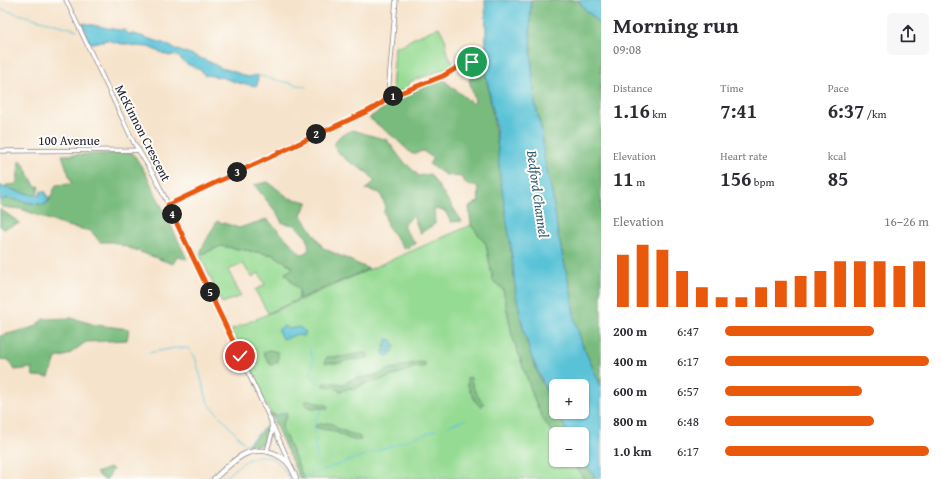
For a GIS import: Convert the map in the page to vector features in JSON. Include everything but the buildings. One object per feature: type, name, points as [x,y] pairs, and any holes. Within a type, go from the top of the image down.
[{"type":"main road","points":[[214,479],[244,455],[256,451],[267,451],[280,457],[291,468],[296,479]]},
{"type":"street","name":"McKinnon Crescent","points":[[66,0],[138,150],[155,177],[271,423],[272,437],[267,451]]},
{"type":"street","points":[[387,98],[396,0]]},
{"type":"street","points":[[168,205],[370,110],[382,103],[387,98],[443,76],[474,60]]},
{"type":"street","name":"100 Avenue","points":[[0,151],[138,150]]},
{"type":"street","points":[[271,423],[291,468]]},
{"type":"green space","points":[[531,0],[578,0],[587,12],[593,16],[601,28],[601,386],[582,344],[575,320],[571,293],[558,234],[552,193],[544,158],[542,132],[535,103],[532,67],[530,32]]},
{"type":"green space","points":[[439,27],[446,41],[447,53],[454,63],[454,66],[414,80],[409,83],[409,88],[392,94],[395,46],[399,45],[400,47],[412,39]]},
{"type":"green space","points":[[476,65],[485,70],[501,171],[522,325],[531,355],[549,398],[549,419],[561,419],[565,427],[549,427],[543,419],[535,401],[512,335],[503,289],[493,281],[486,244],[471,225],[469,207],[479,201],[478,187],[467,185],[461,177],[446,175],[429,164],[433,158],[423,151],[412,154],[395,138],[369,118],[394,101],[441,78],[473,104],[475,101],[469,80]]},
{"type":"green space","points":[[352,130],[387,140],[402,160],[419,176],[430,174],[462,221],[451,222],[445,211],[434,209],[435,224],[420,233],[413,215],[403,227],[416,244],[404,249],[387,225],[384,212],[385,205],[380,193],[366,189],[375,181],[369,174],[345,159],[336,149],[335,143],[338,138]]},
{"type":"green space","points":[[133,153],[146,174],[187,259],[177,257],[173,264],[113,242],[100,242],[91,231],[63,225],[21,209],[2,207],[0,205],[0,200],[8,198],[45,205],[49,201],[56,185],[72,184],[62,155]]},
{"type":"green space","points":[[19,161],[22,161],[35,186],[39,186],[37,195],[5,188],[6,185],[17,184]]},
{"type":"green space","points":[[268,182],[289,198],[308,202],[301,214],[323,248],[369,269],[299,299],[299,290],[285,273],[293,269],[291,266],[274,255],[221,246],[200,255],[202,248],[217,221],[239,228],[267,219],[301,254],[306,253],[309,248],[307,238],[295,225],[282,223],[277,213],[254,185]]},
{"type":"green space","points":[[0,209],[20,223],[3,229],[0,226]]},
{"type":"green space","points":[[471,225],[486,244],[493,281],[503,289],[512,335],[535,401],[543,419],[549,427],[549,467],[576,467],[584,479],[304,479],[276,415],[270,413],[231,330]]},
{"type":"green space","points":[[221,246],[274,255],[291,266],[293,269],[285,274],[299,290],[299,299],[268,313],[255,290],[265,285],[259,273],[252,277],[243,264],[228,270],[241,296],[222,303],[200,255]]},
{"type":"green space","points":[[71,318],[96,325],[129,329],[127,340],[86,342],[68,355],[56,358],[49,377],[33,376],[32,368],[15,370],[9,360],[0,359],[0,336],[34,327],[43,319]]},
{"type":"green space","points":[[269,350],[278,352],[278,362],[271,365],[263,353]]},
{"type":"green space","points":[[364,353],[368,354],[368,358],[347,360],[341,363],[325,363],[327,357],[341,357]]},
{"type":"green space","points":[[418,362],[425,363],[424,367],[416,367],[381,380],[363,384],[355,389],[349,388],[339,391],[335,387],[323,386],[323,384],[327,382],[343,384],[353,379],[378,375],[387,370]]},
{"type":"green space","points":[[470,377],[476,392],[484,404],[480,407],[468,386],[467,378]]},
{"type":"green space","points":[[308,400],[327,405],[328,408],[308,407],[304,403]]},
{"type":"green space","points":[[286,412],[287,416],[282,424],[283,430],[304,479],[300,479],[270,413],[276,416]]},
{"type":"green space","points":[[327,423],[333,424],[338,429],[360,437],[361,440],[350,439],[334,431],[315,427],[316,425]]},
{"type":"green space","points":[[268,426],[269,431],[266,442],[249,447],[248,444]]},
{"type":"green space","points":[[576,467],[588,467],[595,478],[584,479]]},
{"type":"green space","points":[[109,468],[113,469],[107,479],[103,479],[96,473]]},
{"type":"water","name":"Bedford Channel","points":[[485,0],[531,0],[530,32],[532,67],[535,103],[542,132],[544,158],[552,193],[558,234],[571,293],[575,320],[582,344],[601,386],[601,479],[596,479],[588,467],[589,427],[565,427],[560,419],[589,419],[589,379],[549,379],[549,396],[531,356],[524,331],[516,295],[511,248],[500,177],[496,126],[485,70]]},
{"type":"water","points":[[578,0],[601,0],[601,28],[593,16],[587,12]]},
{"type":"water","points":[[83,23],[124,30],[129,34],[134,34],[163,43],[221,68],[247,77],[258,75],[257,86],[238,83],[221,77],[204,75],[202,71],[185,63],[179,57],[174,55],[169,56],[148,47],[133,46],[107,40],[93,43],[89,42],[85,33],[86,29],[81,25]]},
{"type":"water","points":[[0,185],[5,188],[39,196],[41,191],[46,192],[46,195],[50,198],[45,205],[8,198],[0,200]]},
{"type":"water","points":[[284,326],[289,329],[299,327],[306,332],[304,336],[294,335],[288,338],[283,338],[280,336],[279,329]]},
{"type":"water","points":[[387,339],[392,340],[395,346],[391,354],[388,356],[384,355],[383,351],[385,349],[388,352],[390,346],[388,345],[386,348],[384,347]]},
{"type":"waterway","points":[[0,9],[77,30]]},
{"type":"waterway","points":[[258,77],[260,76],[306,87]]},
{"type":"waterway","points":[[148,353],[175,348],[188,348],[195,357],[208,403],[245,444]]},
{"type":"waterway","points":[[309,348],[313,359],[311,375],[320,384]]},
{"type":"waterway","points":[[316,433],[314,432],[316,420],[321,410]]},
{"type":"waterway","points":[[273,420],[281,415],[286,415]]},
{"type":"waterway","points":[[448,426],[466,419]]},
{"type":"waterway","points":[[214,473],[269,423]]},
{"type":"waterway","points":[[303,477],[436,430]]},
{"type":"waterway","points":[[317,439],[314,444],[317,458]]},
{"type":"waterway","points":[[223,479],[245,461],[261,456],[273,459],[283,467],[290,479]]},
{"type":"waterway","points":[[208,479],[211,476]]},
{"type":"route","points":[[240,356],[168,205],[370,110],[385,101],[387,98],[443,76],[460,66],[472,62]]}]
